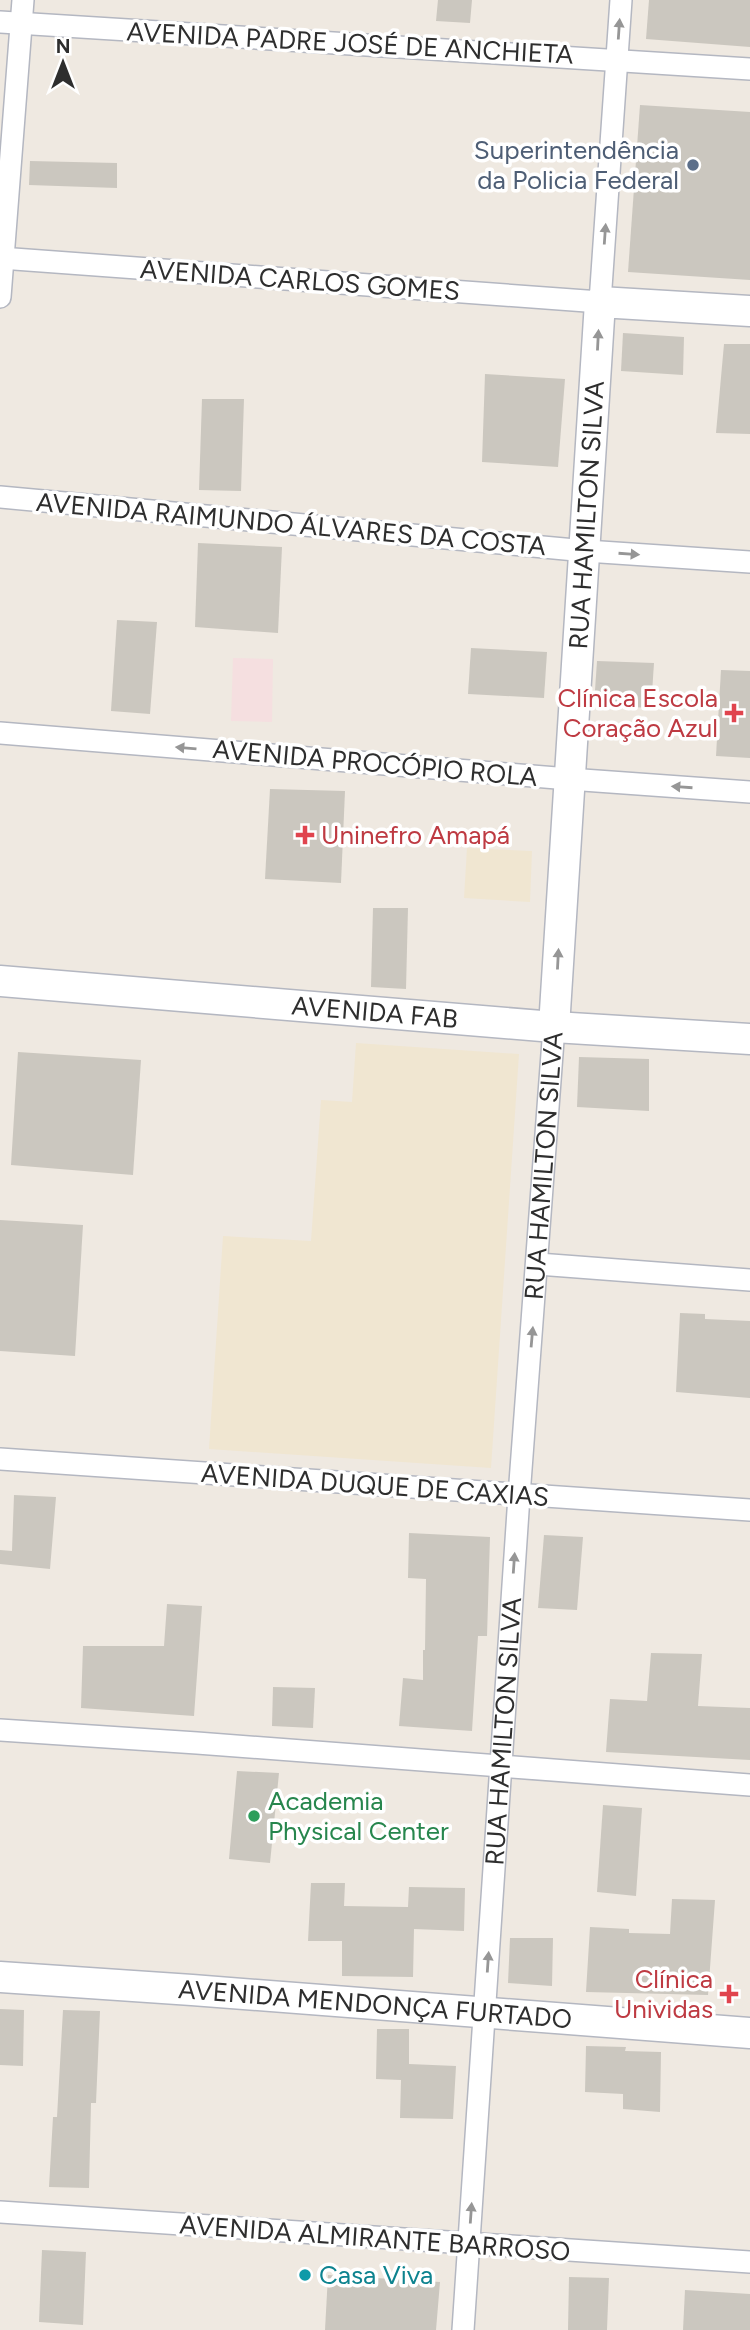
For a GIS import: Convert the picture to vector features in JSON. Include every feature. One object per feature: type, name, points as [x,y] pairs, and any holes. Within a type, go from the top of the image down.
[{"type":"street","points":[[0,297],[11,23],[23,0]]},
{"type":"street","name":"RUA HAMILTON SILVA","points":[[463,2330],[500,1766],[538,1264],[621,0]]},
{"type":"street","name":"AVENIDA PADRE JOSÉ DE ANCHIETA","points":[[11,23],[750,69]]},
{"type":"street","name":"AVENIDA CARLOS GOMES","points":[[1,258],[600,302]]},
{"type":"street","points":[[600,302],[750,311]]},
{"type":"street","name":"AVENIDA RAIMUNDO ÁLVARES DA COSTA","points":[[0,497],[586,551],[750,562]]},
{"type":"street","name":"AVENIDA PROCÓPIO ROLA","points":[[0,733],[750,792]]},
{"type":"street","name":"AVENIDA FAB","points":[[0,981],[554,1027],[750,1040]]},
{"type":"street","points":[[538,1264],[750,1280]]},
{"type":"street","name":"AVENIDA DUQUE DE CAXIAS","points":[[0,1459],[750,1510]]},
{"type":"street","points":[[0,1730],[750,1785]]},
{"type":"street","name":"AVENIDA MENDONÇA FURTADO","points":[[0,1978],[750,2033]]},
{"type":"street","name":"AVENIDA ALMIRANTE BARROSO","points":[[0,2212],[750,2262]]},
{"type":"shaded area","points":[[233,658],[273,659],[272,722],[231,721]]},
{"type":"shaded area","points":[[467,848],[532,851],[530,902],[464,898]]},
{"type":"shaded area","points":[[356,1043],[519,1054],[491,1468],[209,1449],[223,1236],[311,1241],[321,1100],[352,1102]]},
{"type":"building","points":[[438,0],[472,0],[470,23],[436,21]]},
{"type":"building","points":[[649,0],[750,0],[750,47],[646,39]]},
{"type":"building","name":"Superintendência da Policia Federal","points":[[640,105],[750,112],[750,280],[628,272]]},
{"type":"building","points":[[30,161],[117,163],[117,188],[29,185]]},
{"type":"building","points":[[623,333],[684,337],[683,375],[621,371]]},
{"type":"building","points":[[724,344],[750,344],[750,434],[716,433]]},
{"type":"building","points":[[485,374],[565,379],[558,467],[482,462]]},
{"type":"building","points":[[202,399],[244,399],[241,491],[199,490]]},
{"type":"building","points":[[198,543],[282,547],[278,633],[195,627]]},
{"type":"building","points":[[117,620],[157,622],[150,714],[111,711]]},
{"type":"building","points":[[471,648],[547,652],[544,698],[468,694]]},
{"type":"building","points":[[597,661],[654,663],[651,708],[594,705]]},
{"type":"building","name":"Clínica Escola Coração Azul","points":[[721,670],[750,671],[750,758],[716,756]]},
{"type":"building","name":"Uninefro Amapá","points":[[270,789],[345,791],[341,883],[265,879]]},
{"type":"building","points":[[373,908],[408,908],[406,989],[371,987]]},
{"type":"building","points":[[18,1052],[141,1060],[133,1175],[11,1165]]},
{"type":"building","points":[[579,1057],[649,1059],[649,1111],[577,1107]]},
{"type":"building","points":[[0,1220],[83,1225],[75,1356],[0,1351]]},
{"type":"building","points":[[680,1313],[705,1314],[705,1319],[750,1321],[750,1398],[676,1392]]},
{"type":"building","points":[[14,1495],[56,1497],[50,1569],[0,1564],[0,1550],[12,1551]]},
{"type":"building","points":[[409,1533],[490,1537],[487,1636],[478,1636],[472,1731],[399,1726],[403,1678],[423,1680],[425,1650],[426,1579],[408,1578]]},
{"type":"building","points":[[544,1535],[583,1537],[577,1610],[538,1608]]},
{"type":"building","points":[[167,1604],[202,1606],[194,1716],[81,1708],[83,1646],[164,1646]]},
{"type":"building","points":[[651,1653],[702,1654],[698,1706],[750,1708],[750,1760],[606,1752],[610,1699],[647,1701]]},
{"type":"building","points":[[273,1687],[315,1688],[313,1728],[272,1726]]},
{"type":"building","name":"Academia Physical Center","points":[[237,1771],[279,1773],[270,1863],[229,1859]]},
{"type":"building","points":[[603,1805],[642,1808],[636,1896],[597,1892]]},
{"type":"building","points":[[311,1883],[345,1883],[344,1906],[408,1907],[409,1887],[465,1888],[464,1931],[414,1929],[413,1977],[342,1976],[342,1941],[308,1941]]},
{"type":"building","points":[[672,1899],[715,1900],[708,1995],[586,1992],[590,1927],[629,1929],[629,1933],[670,1934]]},
{"type":"building","points":[[510,1938],[553,1938],[552,1986],[508,1983]]},
{"type":"building","points":[[0,2009],[24,2010],[23,2066],[0,2065]]},
{"type":"building","points":[[63,2010],[100,2011],[96,2103],[91,2103],[89,2188],[49,2187],[53,2117],[57,2117]]},
{"type":"building","points":[[377,2029],[409,2029],[409,2064],[456,2066],[453,2119],[400,2118],[401,2080],[376,2079]]},
{"type":"building","points":[[586,2046],[626,2047],[625,2051],[661,2052],[660,2112],[623,2109],[623,2094],[585,2092]]},
{"type":"building","points":[[42,2250],[86,2252],[83,2325],[39,2322]]},
{"type":"building","points":[[328,2275],[440,2282],[436,2330],[325,2330]]},
{"type":"building","points":[[569,2277],[609,2278],[607,2330],[568,2330]]},
{"type":"building","points":[[685,2290],[750,2294],[750,2330],[683,2330]]},
{"type":"place","name":"Superintendência da Policia Federal","points":[[693,165]]},
{"type":"place","name":"Clínica Escola Coração Azul","points":[[734,713]]},
{"type":"place","name":"Uninefro Amapá","points":[[305,835]]},
{"type":"place","name":"Academia Physical Center","points":[[254,1816]]},
{"type":"place","name":"Clínica Unividas","points":[[729,1994]]},
{"type":"place","name":"Casa Viva","points":[[305,2275]]}]
